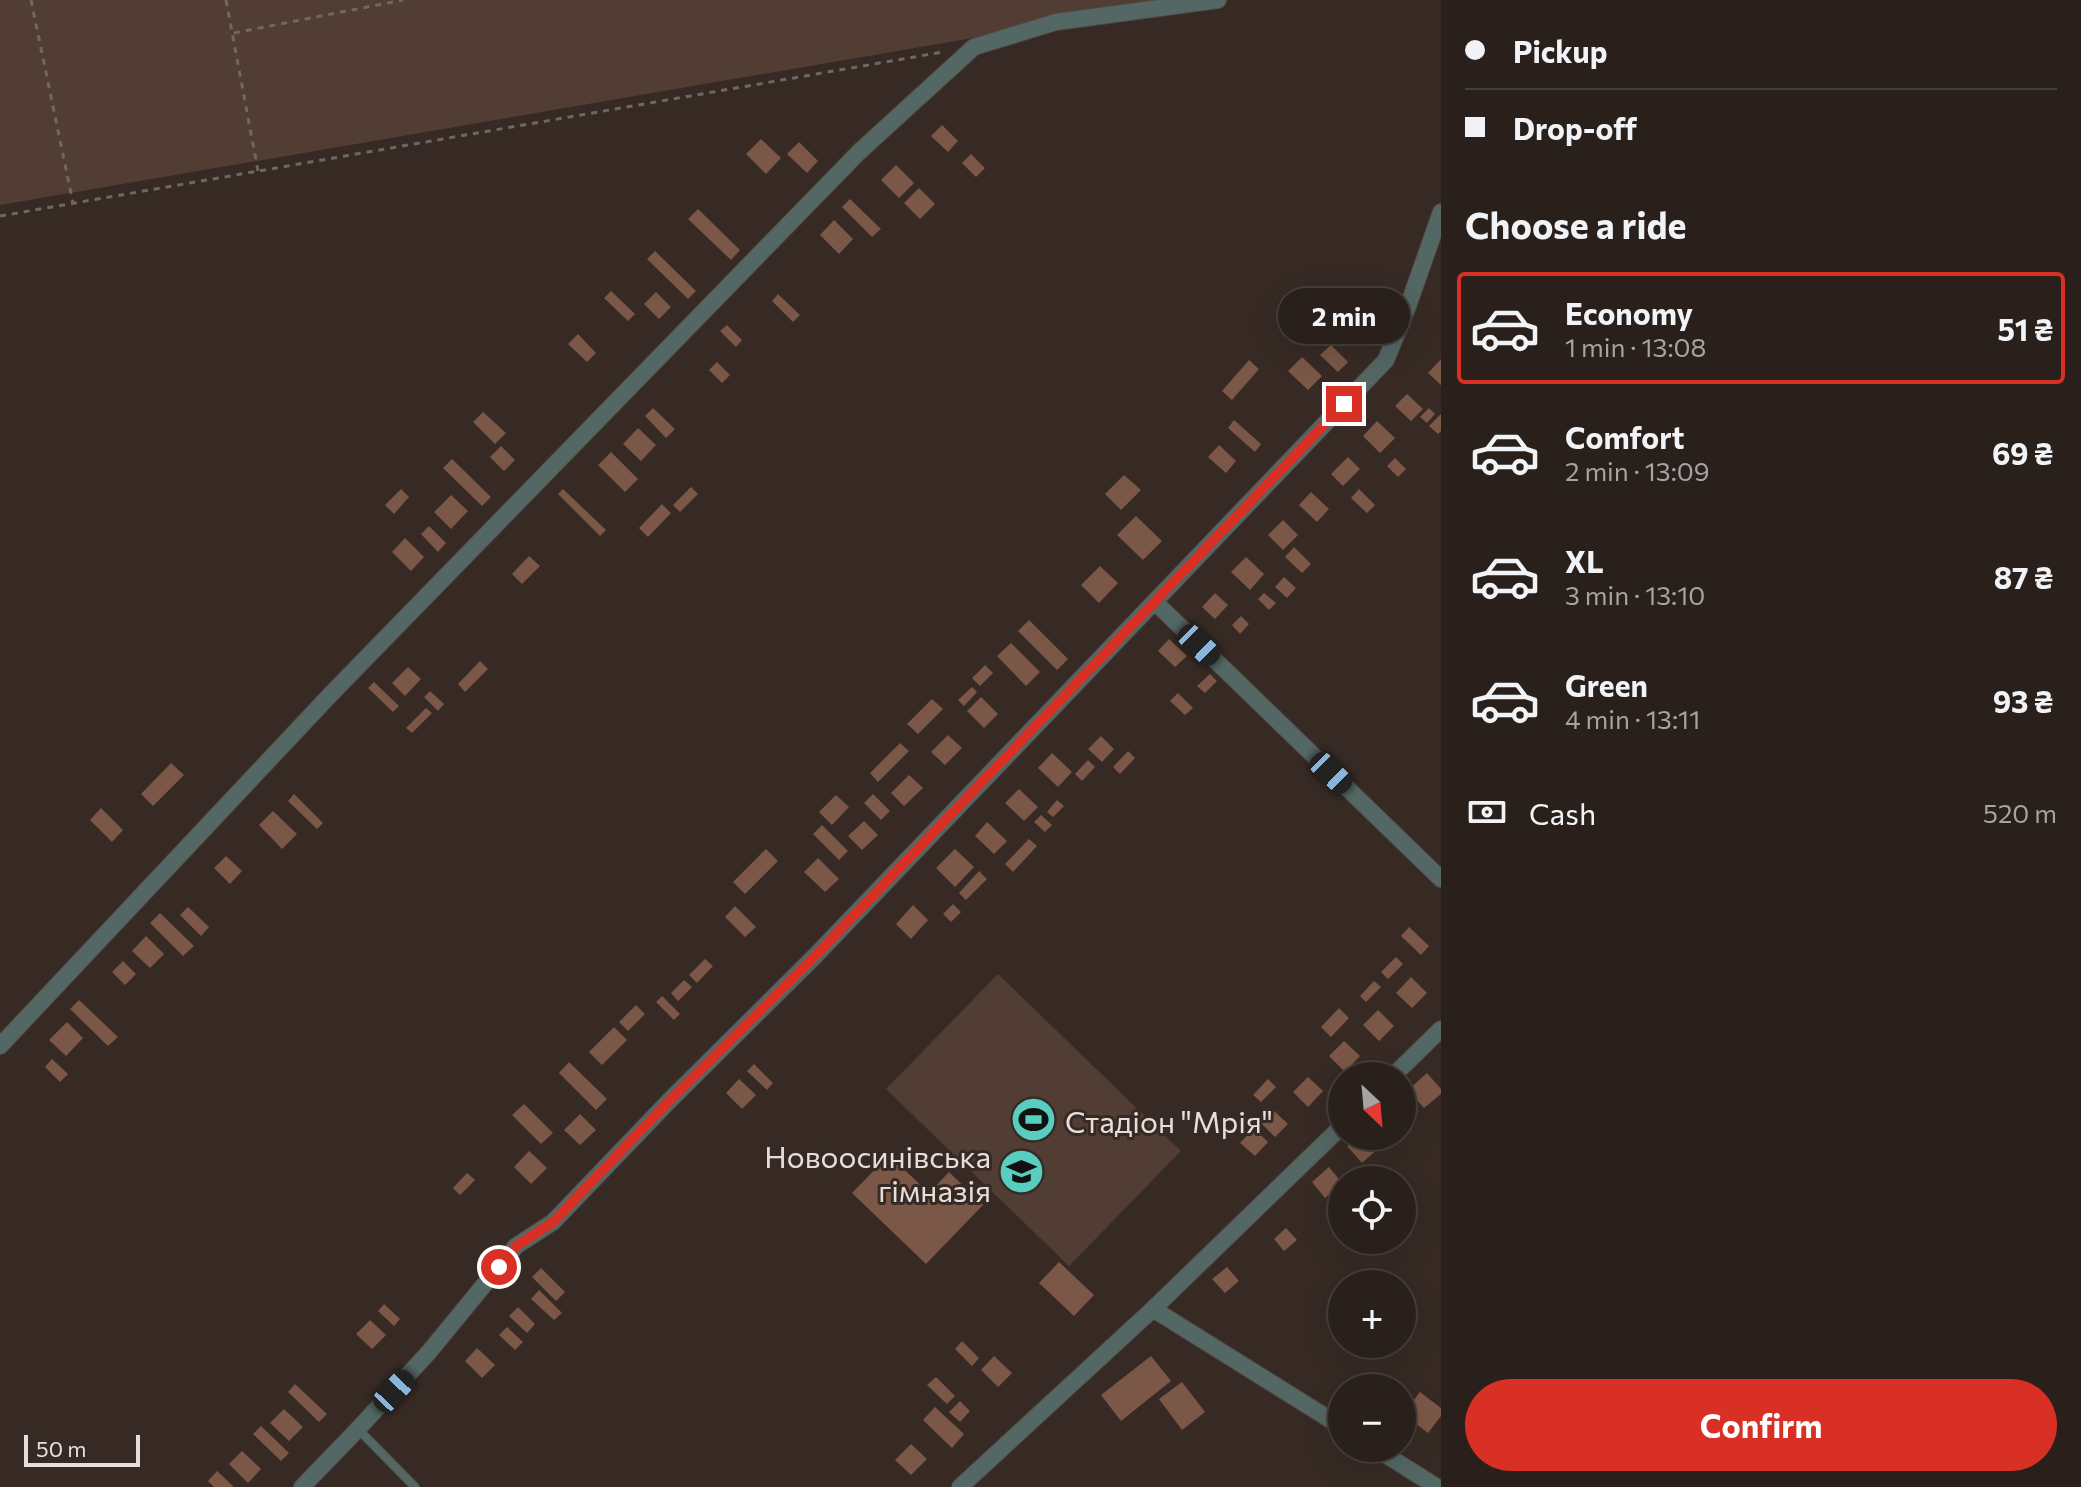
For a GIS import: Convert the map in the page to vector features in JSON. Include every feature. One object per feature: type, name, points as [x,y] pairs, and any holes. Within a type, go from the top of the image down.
[{"type":"street","points":[[0,1046],[331,694],[859,152],[974,47],[1056,22],[1218,0]]},
{"type":"street","points":[[302,1487],[429,1352],[516,1246],[553,1222],[815,956],[1386,360],[1441,212]]},
{"type":"street","points":[[1155,602],[1441,879]]},
{"type":"street","points":[[1407,1062],[1441,1029]]},
{"type":"street","points":[[960,1487],[1153,1309],[1328,1140]]},
{"type":"street","points":[[1153,1309],[1328,1418]]},
{"type":"street","points":[[1397,1462],[1437,1487]]},
{"type":"lane","points":[[358,1429],[415,1487]]},
{"type":"path","points":[[31,0],[73,203]]},
{"type":"path","points":[[226,0],[258,171]]},
{"type":"path","points":[[232,33],[403,0]]},
{"type":"path","points":[[0,216],[943,52]]},
{"type":"shaded area","points":[[0,0],[1194,0],[0,205]]},
{"type":"shaded area","name":"Стадіон \"Мрія\"","points":[[998,974],[1181,1151],[1069,1266],[886,1089]]},
{"type":"building","points":[[942,125],[958,141],[948,152],[931,136]]},
{"type":"building","points":[[761,139],[781,158],[766,174],[746,154]]},
{"type":"building","points":[[799,142],[818,161],[807,173],[787,154]]},
{"type":"building","points":[[971,154],[985,168],[976,177],[962,163]]},
{"type":"building","points":[[896,165],[914,183],[899,198],[881,180]]},
{"type":"building","points":[[919,188],[935,204],[920,219],[904,203]]},
{"type":"building","points":[[850,199],[881,229],[872,237],[842,207]]},
{"type":"building","points":[[698,209],[740,250],[731,260],[688,219]]},
{"type":"building","points":[[834,220],[853,239],[839,254],[820,235]]},
{"type":"building","points":[[655,251],[696,291],[688,299],[647,259]]},
{"type":"building","points":[[611,291],[635,314],[628,321],[604,298]]},
{"type":"building","points":[[656,292],[671,307],[659,319],[644,304]]},
{"type":"building","points":[[778,294],[800,315],[793,322],[772,301]]},
{"type":"building","points":[[727,325],[742,340],[736,347],[720,331]]},
{"type":"building","points":[[578,334],[596,353],[587,362],[568,344]]},
{"type":"building","points":[[1331,345],[1348,362],[1338,372],[1320,355]]},
{"type":"building","points":[[1302,357],[1322,376],[1308,390],[1288,371]]},
{"type":"building","points":[[1441,359],[1441,385],[1428,373]]},
{"type":"building","points":[[1249,360],[1259,369],[1232,400],[1222,391]]},
{"type":"building","points":[[717,362],[730,375],[722,383],[709,370]]},
{"type":"building","points":[[1407,394],[1423,409],[1411,421],[1395,406]]},
{"type":"building","points":[[653,408],[675,429],[666,438],[645,416]]},
{"type":"building","points":[[1429,408],[1435,414],[1427,423],[1420,417]]},
{"type":"building","points":[[483,412],[506,433],[495,444],[473,422]]},
{"type":"building","points":[[1441,414],[1441,431],[1438,434],[1429,426]]},
{"type":"building","points":[[1234,420],[1261,444],[1255,452],[1228,428]]},
{"type":"building","points":[[1377,421],[1395,438],[1380,453],[1363,436]]},
{"type":"building","points":[[638,428],[656,445],[641,461],[623,444]]},
{"type":"building","points":[[1219,445],[1236,461],[1226,473],[1208,457]]},
{"type":"building","points":[[501,446],[515,460],[504,471],[490,457]]},
{"type":"building","points":[[611,452],[638,479],[625,492],[598,465]]},
{"type":"building","points":[[1348,457],[1360,469],[1343,486],[1331,474]]},
{"type":"building","points":[[1395,458],[1406,469],[1398,477],[1387,466]]},
{"type":"building","points":[[452,459],[491,497],[482,506],[443,468]]},
{"type":"building","points":[[1124,475],[1141,490],[1121,510],[1105,494]]},
{"type":"building","points":[[691,487],[698,494],[680,512],[673,505]]},
{"type":"building","points":[[401,489],[409,497],[394,514],[385,505]]},
{"type":"building","points":[[563,489],[606,530],[600,536],[558,494]]},
{"type":"building","points":[[1359,489],[1375,505],[1367,513],[1351,498]]},
{"type":"building","points":[[1311,492],[1329,509],[1317,522],[1299,505]]},
{"type":"building","points":[[451,495],[468,511],[451,529],[434,512]]},
{"type":"building","points":[[662,504],[671,513],[648,537],[639,528]]},
{"type":"building","points":[[1136,516],[1162,541],[1143,560],[1117,535]]},
{"type":"building","points":[[1283,520],[1298,535],[1283,550],[1268,535]]},
{"type":"building","points":[[429,526],[446,543],[438,552],[421,534]]},
{"type":"building","points":[[405,538],[424,557],[411,571],[392,552]]},
{"type":"building","points":[[1294,547],[1311,564],[1302,573],[1285,557]]},
{"type":"building","points":[[529,556],[540,566],[522,584],[512,574]]},
{"type":"building","points":[[1246,557],[1264,574],[1250,590],[1231,572]]},
{"type":"building","points":[[1100,566],[1118,583],[1099,603],[1081,585]]},
{"type":"building","points":[[1284,577],[1296,588],[1287,598],[1275,587]]},
{"type":"building","points":[[1215,593],[1228,605],[1215,619],[1202,607]]},
{"type":"building","points":[[1264,593],[1276,603],[1269,610],[1258,599]]},
{"type":"building","points":[[1241,616],[1249,624],[1240,634],[1232,625]]},
{"type":"building","points":[[1029,620],[1068,659],[1057,670],[1018,631]]},
{"type":"building","points":[[1169,639],[1187,656],[1175,667],[1158,651]]},
{"type":"building","points":[[1011,643],[1040,672],[1026,686],[997,656]]},
{"type":"building","points":[[480,661],[488,669],[465,692],[458,684]]},
{"type":"building","points":[[985,665],[993,673],[980,686],[972,678]]},
{"type":"building","points":[[408,667],[421,679],[405,696],[392,683]]},
{"type":"building","points":[[1210,674],[1217,681],[1205,693],[1197,686]]},
{"type":"building","points":[[374,682],[399,706],[393,712],[368,688]]},
{"type":"building","points":[[972,687],[977,692],[964,706],[958,700]]},
{"type":"building","points":[[430,691],[444,704],[438,711],[424,697]]},
{"type":"building","points":[[1178,693],[1193,708],[1185,715],[1170,701]]},
{"type":"building","points":[[981,697],[998,714],[984,728],[967,711]]},
{"type":"building","points":[[932,699],[943,709],[918,734],[907,724]]},
{"type":"building","points":[[426,708],[432,713],[412,733],[406,728]]},
{"type":"building","points":[[948,735],[962,748],[945,765],[931,752]]},
{"type":"building","points":[[1101,736],[1114,749],[1102,762],[1088,749]]},
{"type":"building","points":[[900,743],[909,751],[878,782],[870,773]]},
{"type":"building","points":[[1128,751],[1135,758],[1120,774],[1113,767]]},
{"type":"building","points":[[1052,753],[1072,772],[1058,787],[1038,768]]},
{"type":"building","points":[[1088,760],[1095,767],[1082,781],[1075,774]]},
{"type":"building","points":[[171,763],[184,775],[153,806],[141,794]]},
{"type":"building","points":[[909,775],[923,788],[904,806],[891,793]]},
{"type":"building","points":[[1019,789],[1038,807],[1024,821],[1005,803]]},
{"type":"building","points":[[294,794],[323,823],[317,829],[288,801]]},
{"type":"building","points":[[873,794],[890,811],[881,820],[864,803]]},
{"type":"building","points":[[836,795],[849,807],[832,825],[819,812]]},
{"type":"building","points":[[1057,800],[1064,806],[1053,817],[1047,812]]},
{"type":"building","points":[[101,808],[123,830],[112,842],[90,820]]},
{"type":"building","points":[[273,811],[297,834],[282,849],[259,825]]},
{"type":"building","points":[[1041,815],[1052,825],[1045,832],[1034,822]]},
{"type":"building","points":[[864,821],[878,835],[862,850],[848,836]]},
{"type":"building","points":[[987,822],[1007,841],[994,854],[975,836]]},
{"type":"building","points":[[822,825],[848,851],[839,860],[813,834]]},
{"type":"building","points":[[1029,839],[1037,846],[1013,872],[1005,864]]},
{"type":"building","points":[[766,849],[778,861],[745,894],[733,882]]},
{"type":"building","points":[[955,849],[974,867],[955,887],[936,868]]},
{"type":"building","points":[[226,856],[242,871],[230,884],[214,868]]},
{"type":"building","points":[[818,858],[839,879],[825,892],[804,872]]},
{"type":"building","points":[[979,871],[987,879],[966,900],[959,893]]},
{"type":"building","points":[[953,904],[961,912],[951,922],[943,914]]},
{"type":"building","points":[[913,905],[928,920],[911,939],[896,924]]},
{"type":"building","points":[[735,906],[756,927],[745,937],[725,917]]},
{"type":"building","points":[[188,907],[209,927],[201,936],[180,915]]},
{"type":"building","points":[[160,913],[194,946],[183,956],[150,923]]},
{"type":"building","points":[[1409,927],[1429,946],[1421,955],[1401,936]]},
{"type":"building","points":[[146,936],[164,954],[150,968],[132,951]]},
{"type":"building","points":[[1396,957],[1403,964],[1388,979],[1381,972]]},
{"type":"building","points":[[705,959],[713,966],[697,983],[689,975]]},
{"type":"building","points":[[123,961],[136,974],[125,985],[112,972]]},
{"type":"building","points":[[1411,977],[1427,993],[1412,1008],[1396,993]]},
{"type":"building","points":[[684,980],[692,987],[678,1001],[671,993]]},
{"type":"building","points":[[1374,981],[1381,987],[1366,1002],[1360,996]]},
{"type":"building","points":[[662,996],[680,1014],[674,1020],[656,1002]]},
{"type":"building","points":[[79,1000],[118,1037],[108,1046],[70,1009]]},
{"type":"building","points":[[636,1005],[645,1014],[628,1031],[619,1022]]},
{"type":"building","points":[[1339,1008],[1349,1018],[1331,1037],[1321,1027]]},
{"type":"building","points":[[1378,1010],[1394,1026],[1379,1041],[1363,1025]]},
{"type":"building","points":[[67,1022],[83,1038],[66,1056],[49,1040]]},
{"type":"building","points":[[614,1027],[627,1040],[602,1065],[589,1052]]},
{"type":"building","points":[[1344,1041],[1360,1056],[1354,1062],[1335,1062],[1329,1056]]},
{"type":"building","points":[[52,1059],[68,1074],[60,1082],[45,1067]]},
{"type":"building","points":[[569,1062],[607,1099],[596,1110],[559,1073]]},
{"type":"building","points":[[754,1064],[773,1083],[767,1090],[747,1071]]},
{"type":"building","points":[[1427,1073],[1441,1089],[1441,1094],[1424,1108],[1416,1099],[1416,1083]]},
{"type":"building","points":[[1308,1077],[1323,1091],[1308,1107],[1293,1092]]},
{"type":"building","points":[[739,1079],[756,1095],[742,1109],[726,1093]]},
{"type":"building","points":[[1268,1079],[1276,1087],[1261,1102],[1253,1095]]},
{"type":"building","points":[[524,1104],[553,1133],[541,1144],[512,1115]]},
{"type":"building","points":[[1272,1109],[1288,1124],[1275,1137],[1260,1122]]},
{"type":"building","points":[[580,1114],[596,1130],[580,1145],[564,1130]]},
{"type":"building","points":[[1254,1128],[1268,1142],[1255,1156],[1240,1143]]},
{"type":"building","points":[[1351,1150],[1377,1150],[1362,1163]]},
{"type":"building","points":[[529,1151],[547,1168],[531,1184],[514,1167]]},
{"type":"building","points":[[889,1155],[929,1193],[949,1172],[983,1205],[926,1264],[852,1193]]},
{"type":"building","points":[[1328,1168],[1328,1195],[1325,1198],[1312,1182]]},
{"type":"building","points":[[467,1173],[475,1180],[460,1195],[453,1188]]},
{"type":"building","points":[[1286,1228],[1297,1240],[1284,1251],[1274,1239]]},
{"type":"building","points":[[1059,1262],[1094,1295],[1074,1316],[1039,1283]]},
{"type":"building","points":[[1227,1267],[1239,1281],[1225,1293],[1212,1279]]},
{"type":"building","points":[[541,1268],[565,1292],[556,1301],[532,1277]]},
{"type":"building","points":[[539,1290],[562,1313],[554,1320],[531,1299]]},
{"type":"building","points":[[384,1304],[400,1319],[394,1326],[378,1311]]},
{"type":"building","points":[[518,1307],[535,1324],[527,1333],[509,1316]]},
{"type":"building","points":[[370,1320],[386,1335],[372,1349],[356,1334]]},
{"type":"building","points":[[507,1327],[523,1342],[515,1350],[499,1335]]},
{"type":"building","points":[[962,1341],[979,1358],[972,1366],[955,1349]]},
{"type":"building","points":[[477,1348],[495,1365],[482,1378],[465,1361]]},
{"type":"building","points":[[994,1356],[1012,1373],[998,1387],[981,1370]]},
{"type":"building","points":[[1151,1356],[1171,1381],[1121,1421],[1101,1395]]},
{"type":"building","points":[[936,1377],[955,1396],[947,1404],[927,1385]]},
{"type":"building","points":[[1182,1382],[1205,1412],[1182,1430],[1159,1399]]},
{"type":"building","points":[[295,1384],[327,1414],[319,1422],[288,1392]]},
{"type":"building","points":[[1420,1392],[1441,1408],[1441,1416],[1428,1433],[1416,1424],[1416,1397]]},
{"type":"building","points":[[960,1401],[970,1411],[960,1422],[949,1412]]},
{"type":"building","points":[[935,1407],[964,1434],[952,1448],[923,1420]]},
{"type":"building","points":[[284,1409],[303,1427],[289,1441],[270,1423]]},
{"type":"building","points":[[261,1426],[289,1453],[281,1461],[253,1434]]},
{"type":"building","points":[[911,1444],[927,1459],[911,1475],[895,1460]]},
{"type":"building","points":[[242,1451],[261,1469],[248,1483],[229,1464]]},
{"type":"building","points":[[217,1471],[234,1487],[214,1487],[208,1481]]},
{"type":"place","name":"Стадіон \"Мрія\"","points":[[1034,1120]]},
{"type":"place","name":"Новоосинівська гімназія","points":[[1022,1172]]},
{"type":"route","points":[[499,1267],[516,1246],[553,1222],[815,956],[1344,404]]}]
